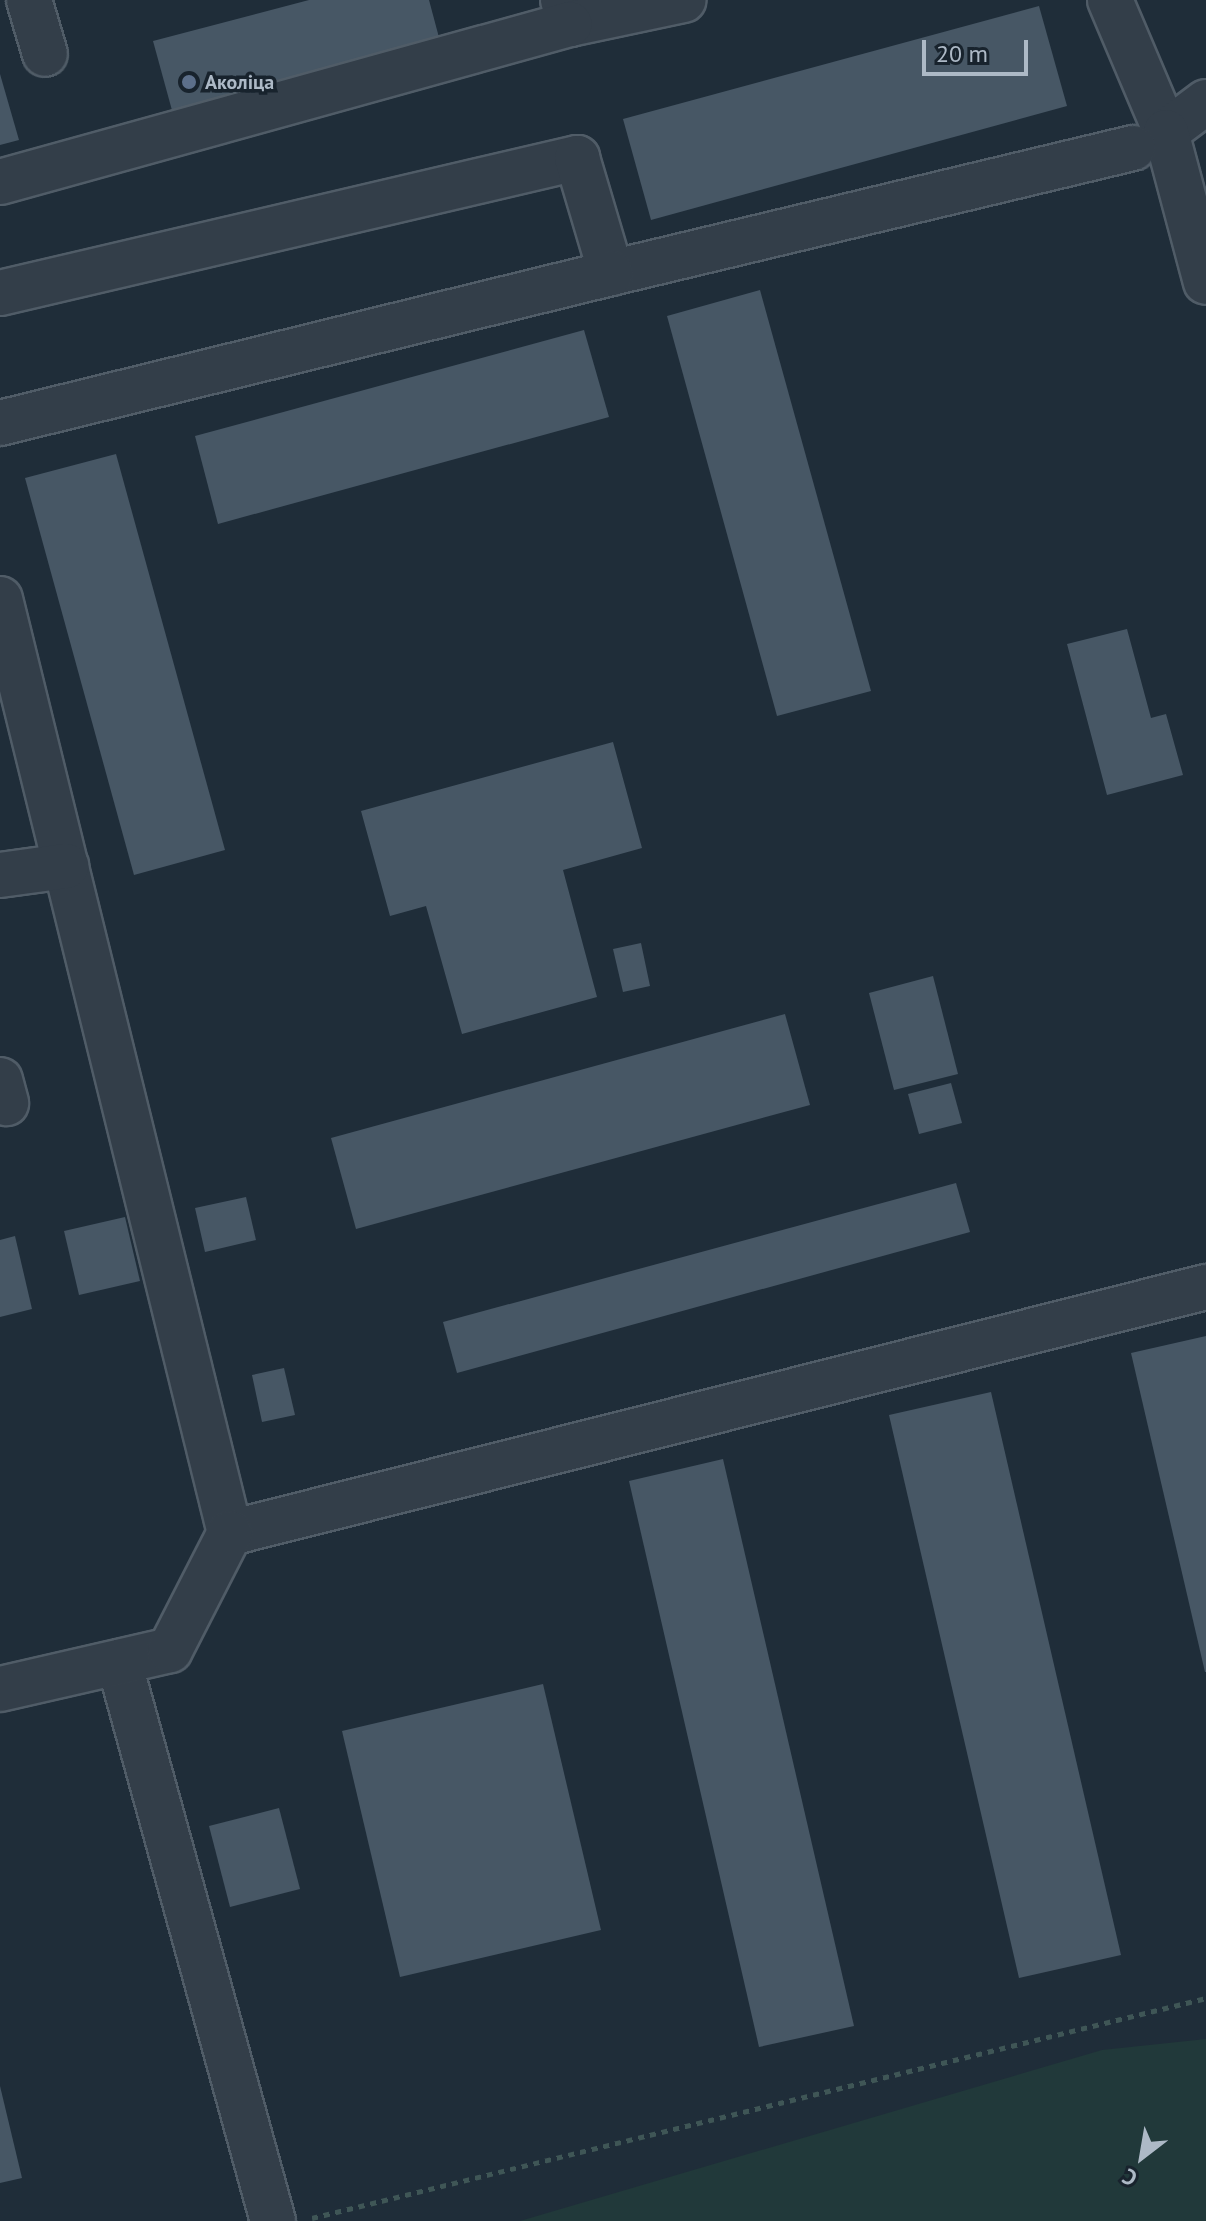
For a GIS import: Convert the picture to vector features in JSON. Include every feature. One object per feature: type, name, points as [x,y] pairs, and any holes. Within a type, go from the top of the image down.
[{"type":"street","points":[[29,0],[45,54]]},
{"type":"street","points":[[0,182],[566,12],[684,0]]},
{"type":"street","points":[[1110,0],[1150,140],[1206,282]]},
{"type":"street","points":[[0,423],[1150,140],[1206,102]]},
{"type":"street","points":[[0,293],[577,158],[611,273]]},
{"type":"street","points":[[0,599],[230,1533],[170,1650],[0,1689]]},
{"type":"street","points":[[0,875],[66,866]]},
{"type":"street","points":[[230,1533],[1206,1287]]},
{"type":"street","points":[[119,1662],[273,2221]]},
{"type":"path","points":[[300,2221],[1206,1998]]},
{"type":"green space","points":[[1206,2039],[1206,2221],[520,2221],[1102,2050]]},
{"type":"building","points":[[309,0],[429,0],[441,45],[173,114],[153,41]]},
{"type":"building","points":[[1039,6],[1067,106],[651,220],[623,119]]},
{"type":"building","points":[[0,74],[19,140],[0,145]]},
{"type":"building","points":[[760,290],[871,691],[777,716],[667,316]]},
{"type":"building","points":[[584,330],[609,417],[218,524],[195,436]]},
{"type":"building","points":[[116,454],[225,850],[134,875],[25,478]]},
{"type":"building","points":[[1127,629],[1151,718],[1166,714],[1183,775],[1107,795],[1067,644]]},
{"type":"building","points":[[613,742],[642,848],[563,870],[597,997],[462,1034],[426,906],[390,916],[361,811]]},
{"type":"building","points":[[641,943],[650,986],[623,992],[613,949]]},
{"type":"building","points":[[933,976],[958,1074],[894,1090],[869,993]]},
{"type":"building","points":[[785,1014],[810,1105],[356,1229],[331,1138]]},
{"type":"building","points":[[951,1083],[962,1123],[919,1134],[908,1094]]},
{"type":"building","points":[[956,1183],[970,1232],[457,1373],[443,1322]]},
{"type":"building","points":[[246,1197],[256,1240],[205,1252],[195,1208]]},
{"type":"building","points":[[125,1217],[140,1281],[79,1295],[64,1231]]},
{"type":"building","points":[[15,1236],[32,1309],[0,1317],[0,1240]]},
{"type":"building","points":[[1206,1336],[1206,1672],[1205,1672],[1131,1353]]},
{"type":"building","points":[[284,1368],[295,1415],[262,1422],[252,1375]]},
{"type":"building","points":[[991,1392],[1121,1955],[1019,1978],[889,1415]]},
{"type":"building","points":[[723,1459],[854,2026],[759,2047],[629,1481]]},
{"type":"building","points":[[543,1684],[601,1930],[400,1977],[342,1731]]},
{"type":"building","points":[[279,1808],[300,1889],[230,1907],[209,1826]]},
{"type":"building","points":[[0,2086],[22,2178],[0,2183]]},
{"type":"place","name":"Аколіца","points":[[189,82]]}]
